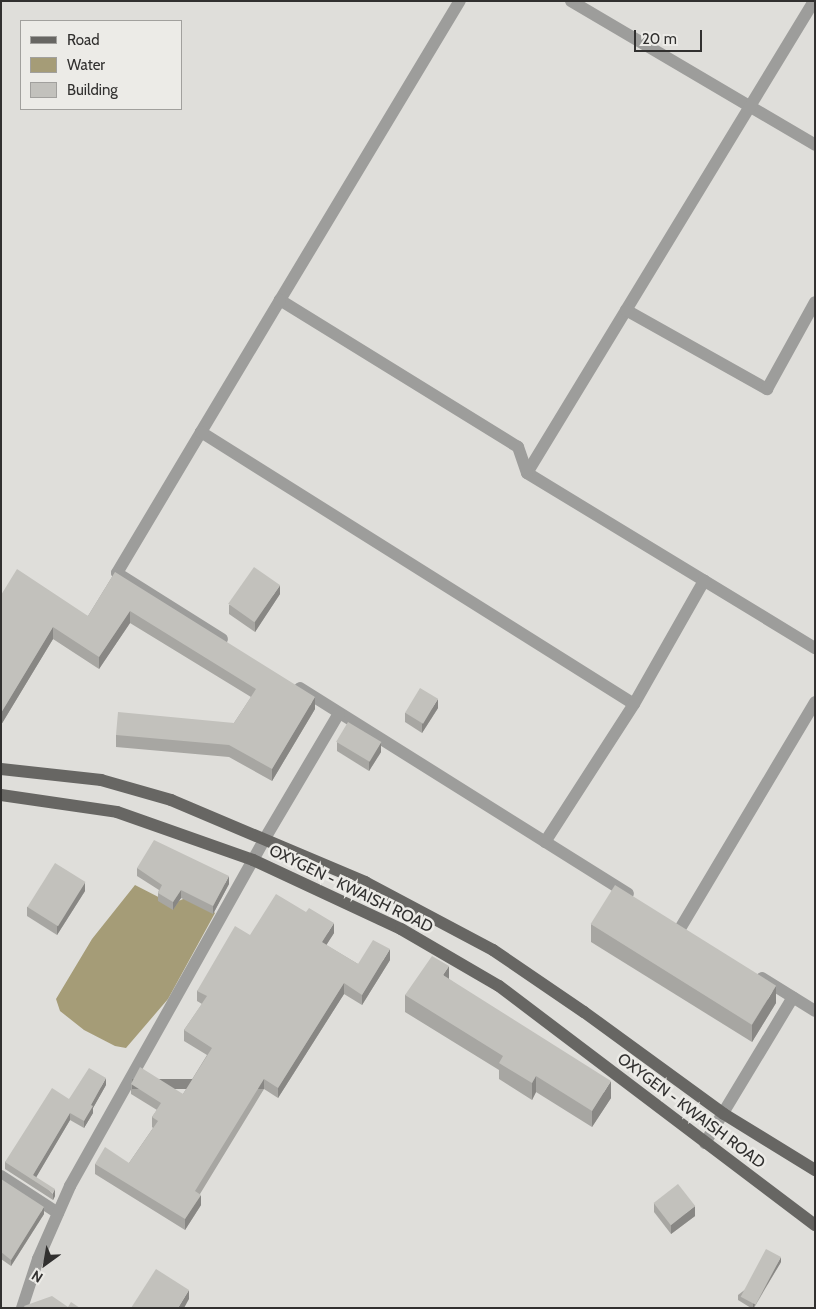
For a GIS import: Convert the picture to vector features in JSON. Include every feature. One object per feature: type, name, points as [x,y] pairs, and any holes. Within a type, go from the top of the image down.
[{"type":"main road","name":"OXYGEN - KWAISH ROAD","points":[[1,769],[101,780],[171,800],[365,882],[493,950],[584,1012],[724,1114],[815,1170]]},
{"type":"main road","name":"OXYGEN - KWAISH ROAD","points":[[1,795],[117,812],[253,860],[401,929],[499,986],[815,1225]]},
{"type":"street","points":[[232,646],[117,573],[460,1]]},
{"type":"street","points":[[571,1],[815,145]]},
{"type":"street","points":[[527,473],[814,1]]},
{"type":"street","points":[[280,300],[518,447],[527,473],[815,648]]},
{"type":"street","points":[[626,310],[767,389],[815,302]]},
{"type":"street","points":[[201,432],[634,704]]},
{"type":"street","points":[[545,842],[634,704],[704,581]]},
{"type":"street","points":[[290,682],[641,902]]},
{"type":"street","points":[[681,927],[815,702]]},
{"type":"street","points":[[22,1308],[70,1186],[264,840],[339,713]]},
{"type":"street","points":[[753,972],[793,998],[813,1005]]},
{"type":"street","points":[[705,1142],[724,1114],[793,998]]},
{"type":"street","points":[[1,1176],[58,1214]]},
{"type":"water","points":[[135,885],[172,904],[183,899],[200,898],[215,913],[168,999],[126,1048],[115,1046],[84,1030],[60,1011],[56,999],[92,939]]},
{"type":"building","points":[[254,567],[280,585],[254,622],[228,604]]},
{"type":"building","points":[[17,569],[88,616],[115,572],[315,697],[272,769],[229,745],[116,735],[118,712],[234,723],[256,689],[130,611],[99,657],[53,627],[1,713],[1,595]]},
{"type":"building","points":[[420,688],[438,699],[423,724],[405,713]]},
{"type":"building","points":[[348,722],[381,742],[370,762],[336,742]]},
{"type":"building","points":[[154,840],[229,876],[213,906],[181,890],[173,902],[158,893],[162,885],[137,868]]},
{"type":"building","points":[[55,863],[86,882],[58,926],[27,907]]},
{"type":"building","points":[[615,885],[776,986],[752,1025],[591,924]]},
{"type":"building","points":[[276,894],[306,912],[309,908],[334,923],[322,942],[358,964],[373,940],[390,949],[362,995],[344,983],[278,1088],[264,1079],[195,1191],[201,1195],[185,1219],[95,1164],[105,1147],[129,1163],[158,1121],[152,1117],[161,1103],[131,1084],[140,1067],[183,1094],[212,1048],[184,1030],[207,996],[197,991],[235,926],[250,935]]},
{"type":"building","points":[[432,956],[449,966],[443,975],[611,1081],[592,1111],[536,1076],[532,1083],[499,1063],[503,1056],[405,995]]},
{"type":"building","points":[[89,1068],[106,1078],[91,1105],[93,1106],[84,1121],[70,1113],[33,1175],[55,1189],[53,1193],[5,1162],[52,1088],[69,1099]]},
{"type":"building","points":[[1,1179],[44,1207],[11,1260],[1,1252]]},
{"type":"building","points":[[678,1184],[695,1206],[671,1225],[654,1203]]},
{"type":"building","points":[[766,1249],[781,1257],[756,1305],[741,1297]]},
{"type":"building","points":[[156,1269],[189,1290],[178,1308],[131,1308]]},
{"type":"building","points":[[52,1296],[68,1307],[71,1302],[80,1308],[25,1308],[24,1306]]}]
